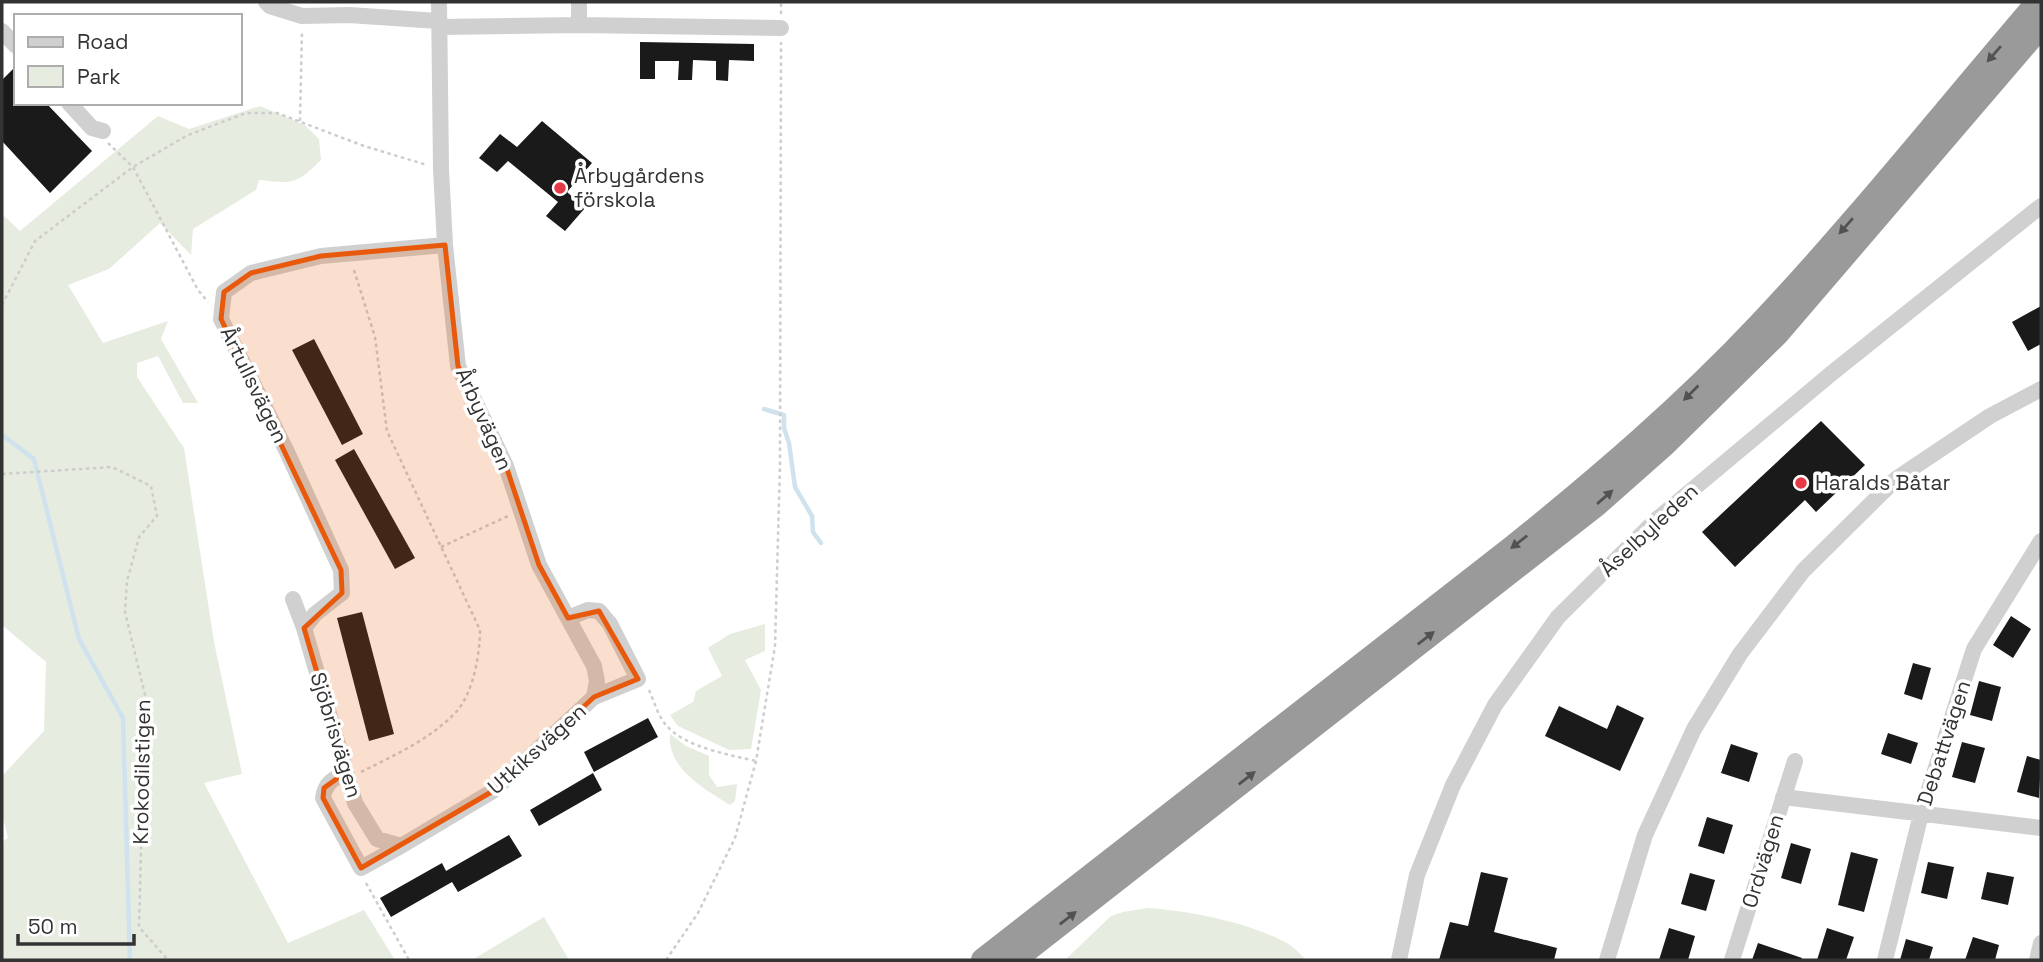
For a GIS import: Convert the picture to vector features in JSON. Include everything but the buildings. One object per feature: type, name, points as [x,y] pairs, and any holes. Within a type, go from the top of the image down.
[{"type":"highway","points":[[983,960],[1587,488],[1655,429],[1761,324],[2038,2]]},
{"type":"highway","points":[[1014,960],[1541,548],[1665,444],[1777,334],[2041,26]]},
{"type":"street","points":[[266,2],[270,6],[302,16],[349,8],[438,24],[781,28]]},
{"type":"street","name":"Årbyvägen","points":[[439,2],[441,169],[445,245],[458,366],[506,466],[539,565],[594,666]]},
{"type":"street","points":[[579,2],[579,25]]},
{"type":"street","points":[[2,31],[14,44]]},
{"type":"street","points":[[71,105],[98,129]]},
{"type":"street","name":"Åselbyleden","points":[[1399,960],[1418,875],[1453,785],[1495,705],[1558,617],[1656,520],[1832,373],[2041,206]]},
{"type":"street","name":"Årtullsvägen","points":[[304,628],[315,614],[342,593],[341,570],[221,318],[224,292],[251,273],[321,256],[445,245]]},
{"type":"street","points":[[1607,960],[1645,835],[1694,729],[1740,654],[1803,571],[1896,479],[1990,416],[2041,389]]},
{"type":"street","name":"Debattvägen","points":[[1885,960],[1922,814],[1975,649],[2041,541]]},
{"type":"street","name":"Sjöbrisvägen","points":[[293,599],[355,803],[377,839],[401,846]]},
{"type":"street","points":[[568,618],[588,610],[599,611],[610,624],[638,679],[594,697]]},
{"type":"street","name":"Utkiksvägen","points":[[361,868],[493,791],[594,697],[597,681],[594,666]]},
{"type":"street","name":"Ordvägen","points":[[1732,960],[1795,761]]},
{"type":"street","points":[[347,775],[332,779],[324,788],[323,799],[361,868]]},
{"type":"street","points":[[1783,797],[2041,828]]},
{"type":"street","points":[[2037,960],[2041,943]]},
{"type":"path","points":[[666,960],[698,913],[735,838],[756,761],[775,646],[780,466],[781,2]]},
{"type":"path","points":[[300,121],[302,16]]},
{"type":"path","points":[[2,306],[35,241],[133,167],[188,135],[246,113],[277,113],[364,146],[441,169]]},
{"type":"path","points":[[98,129],[133,167],[198,290],[221,318]]},
{"type":"path","points":[[347,775],[394,755],[438,728],[458,710],[471,682],[480,649],[481,630],[387,431],[375,337],[349,253]]},
{"type":"path","name":"Krokodilstigen","points":[[2,474],[112,467],[151,486],[157,516],[139,537],[127,581],[125,612],[145,695],[139,927],[169,960]]},
{"type":"path","points":[[441,547],[520,510]]},
{"type":"path","points":[[638,679],[645,684],[666,725],[714,751],[756,761]]},
{"type":"path","points":[[361,868],[363,878],[410,960]]},
{"type":"highlighted area","points":[[445,245],[458,366],[506,466],[539,565],[568,618],[599,611],[638,679],[594,697],[493,791],[361,868],[323,798],[324,788],[346,772],[304,628],[342,593],[341,570],[221,319],[224,292],[251,273],[321,256]]},
{"type":"green space","points":[[260,106],[305,125],[319,139],[321,160],[294,181],[259,180],[256,190],[193,229],[191,255],[160,223],[109,269],[68,285],[103,343],[168,321],[161,339],[198,403],[183,403],[158,356],[137,363],[137,377],[184,448],[214,642],[242,774],[204,783],[288,943],[364,910],[395,960],[2,960],[2,842],[8,838],[2,813],[2,776],[44,731],[46,662],[2,625],[2,214],[20,231],[158,116],[189,129]]},
{"type":"green space","points":[[765,624],[765,651],[745,660],[761,690],[751,749],[729,750],[678,726],[670,715],[693,702],[696,691],[722,676],[708,648],[730,634]]},
{"type":"green space","points":[[670,734],[686,746],[709,756],[709,775],[717,787],[737,784],[735,801],[730,805],[689,777],[675,758]]},
{"type":"green space","points":[[1148,908],[1202,915],[1240,924],[1290,945],[1306,960],[1065,960],[1111,916]]},
{"type":"green space","points":[[544,917],[569,960],[472,960]]},
{"type":"waterway","points":[[764,409],[784,415],[795,487],[812,516],[813,532],[821,543]]},
{"type":"waterway","points":[[2,435],[34,459],[79,639],[123,718],[130,960]]},
{"type":"place","name":"Årbygårdens förskola","points":[[560,188]]},
{"type":"place","name":"Haralds Båtar","points":[[1801,483]]}]
